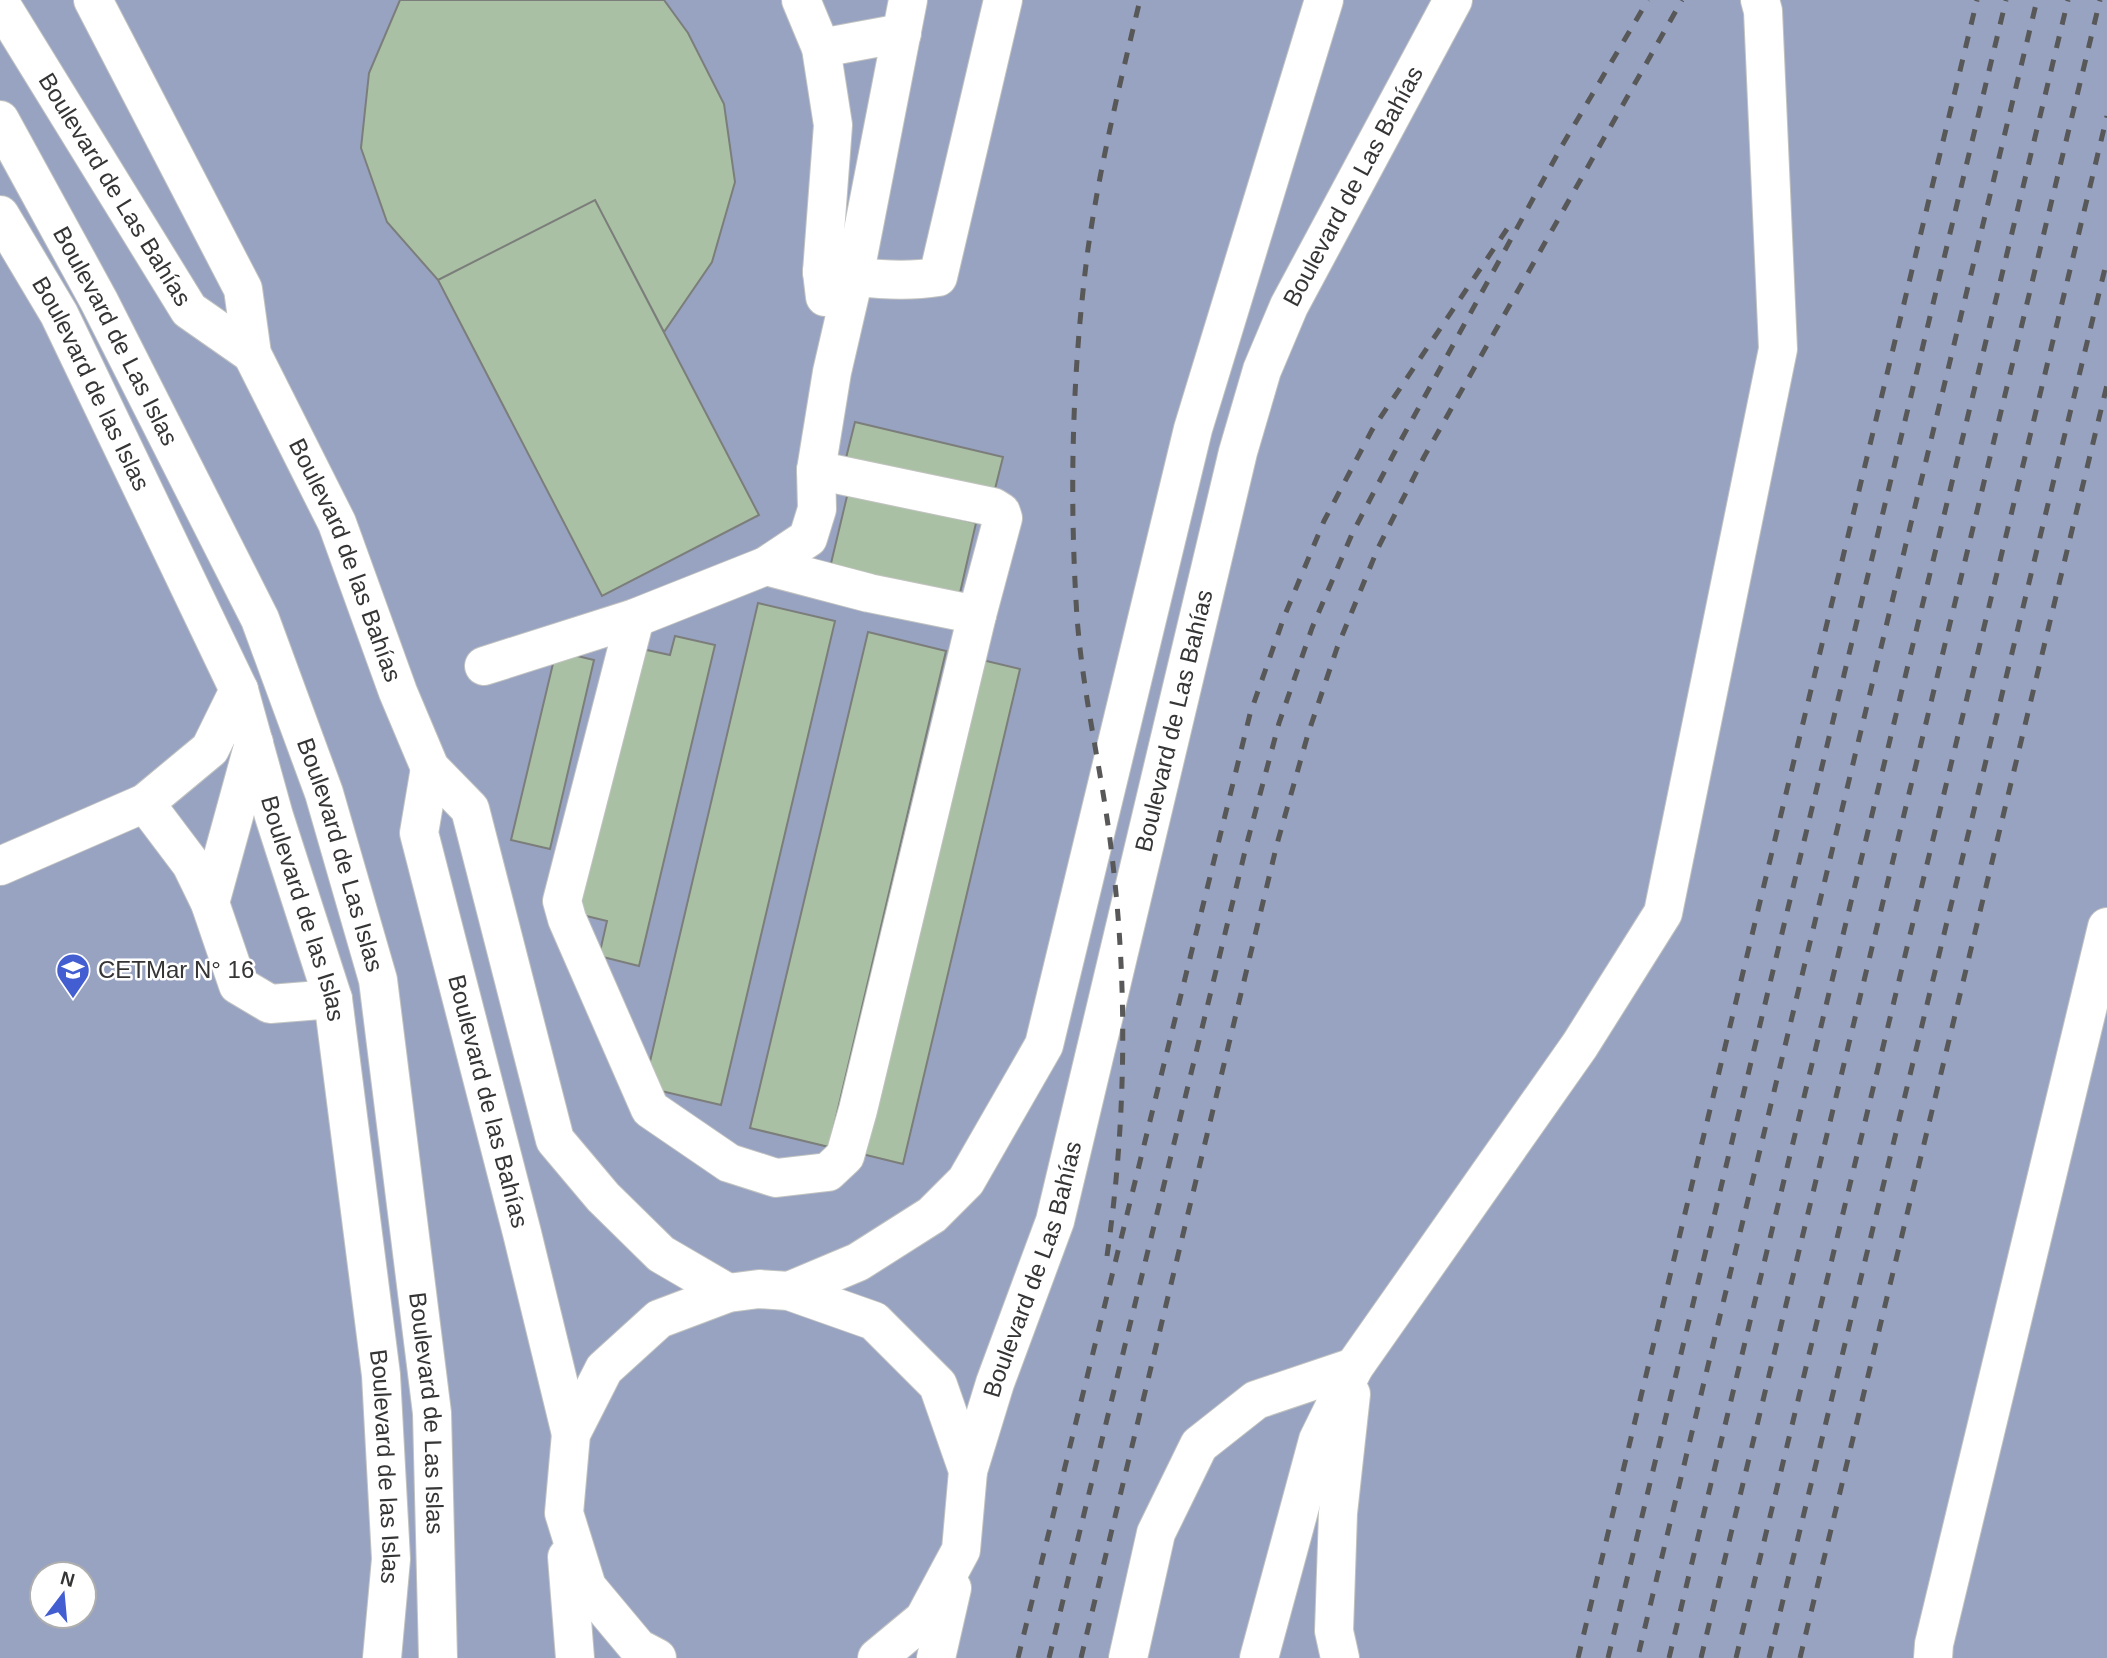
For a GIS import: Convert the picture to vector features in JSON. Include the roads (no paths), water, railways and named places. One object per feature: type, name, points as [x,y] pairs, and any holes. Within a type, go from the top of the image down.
[{"type":"street","points":[[93,0],[243,289],[252,354]]},
{"type":"street","points":[[484,666],[635,618],[766,566],[808,538],[817,509],[816,470],[832,372],[838,275],[833,125],[821,48],[802,0]]},
{"type":"street","points":[[838,275],[915,281],[938,278],[1003,0]]},
{"type":"street","name":"Boulevard de Las Bahías","points":[[789,1291],[858,1262],[932,1215],[967,1181],[1044,1045],[1193,429],[1324,0]]},
{"type":"street","name":"Boulevard de Las Bahías","points":[[968,1471],[995,1383],[1055,1221],[1238,452],[1262,370],[1289,306],[1452,0]]},
{"type":"street","name":"Boulevard de Las Bahías","points":[[0,3],[189,310],[252,354]]},
{"type":"street","points":[[1259,1658],[1318,1440],[1354,1367],[1580,1045],[1663,913],[1778,349],[1761,6]]},
{"type":"street","points":[[821,48],[905,16]]},
{"type":"street","points":[[838,275],[905,16]]},
{"type":"street","name":"Boulevard de Las Islas","points":[[0,120],[99,301],[260,619],[324,793],[378,980],[432,1413],[438,1658]]},
{"type":"street","name":"Boulevard de las Islas","points":[[0,215],[59,314],[239,690],[274,816],[334,999],[381,1375],[391,1559],[382,1658]]},
{"type":"street","name":"Boulevard de las Bahías","points":[[252,354],[337,523],[398,692],[430,768],[470,809],[555,1140],[603,1196],[661,1254],[728,1293]]},
{"type":"street","points":[[635,618],[562,901],[567,919],[650,1109],[729,1163],[776,1178],[828,1172],[845,1156],[859,1110],[977,615],[1003,518],[1001,512],[992,507],[816,470]]},
{"type":"street","points":[[766,566],[869,593],[977,615]]},
{"type":"street","points":[[0,866],[145,803],[210,749],[239,690]]},
{"type":"street","points":[[210,903],[254,743]]},
{"type":"street","name":"Boulevard de las Bahías","points":[[430,768],[419,833],[571,1434]]},
{"type":"street","points":[[145,803],[191,864],[210,903],[237,985],[270,1004],[334,999]]},
{"type":"street","points":[[1930,1653],[2107,928]]},
{"type":"street","points":[[575,1658],[564,1513],[571,1434],[604,1368],[659,1319],[728,1293],[759,1290],[789,1291],[874,1321],[938,1385],[968,1471],[961,1550],[936,1658]]},
{"type":"street","points":[[1128,1658],[1156,1532],[1199,1446],[1256,1400],[1354,1367]]},
{"type":"street","points":[[1340,1658],[1334,1631],[1338,1513],[1354,1367]]},
{"type":"street","points":[[564,1513],[587,1587],[638,1648],[657,1658]]},
{"type":"street","points":[[877,1658],[924,1619],[961,1550]]},
{"type":"water","points":[[0,0],[2107,0],[2107,1658],[0,1658]]},
{"type":"railway","points":[[1107,1256],[1121,1106],[1121,956],[1108,826],[1077,617],[1073,525],[1075,387],[1093,218],[1104,155],[1140,0]]},
{"type":"railway","points":[[1049,1658],[1247,843],[1279,723],[1312,628],[1352,534],[1401,440],[1563,144],[1648,0]]},
{"type":"railway","points":[[1081,1658],[1277,844],[1308,734],[1337,648],[1378,548],[1424,457],[1682,0]]},
{"type":"railway","points":[[1578,1658],[1977,0]]},
{"type":"railway","points":[[1608,1658],[2006,0]]},
{"type":"railway","points":[[1639,1652],[2037,0]]},
{"type":"railway","points":[[1669,1658],[2068,0]]},
{"type":"railway","points":[[1701,1658],[2100,0]]},
{"type":"railway","points":[[1736,1658],[2107,116]]},
{"type":"railway","points":[[1018,1658],[1250,714],[1284,617],[1324,521],[1372,430],[1507,229]]},
{"type":"railway","points":[[1769,1658],[2107,260]]},
{"type":"railway","points":[[1800,1658],[2107,385]]},
{"type":"place","name":"CETMar N° 16","points":[[73,1000]]}]
